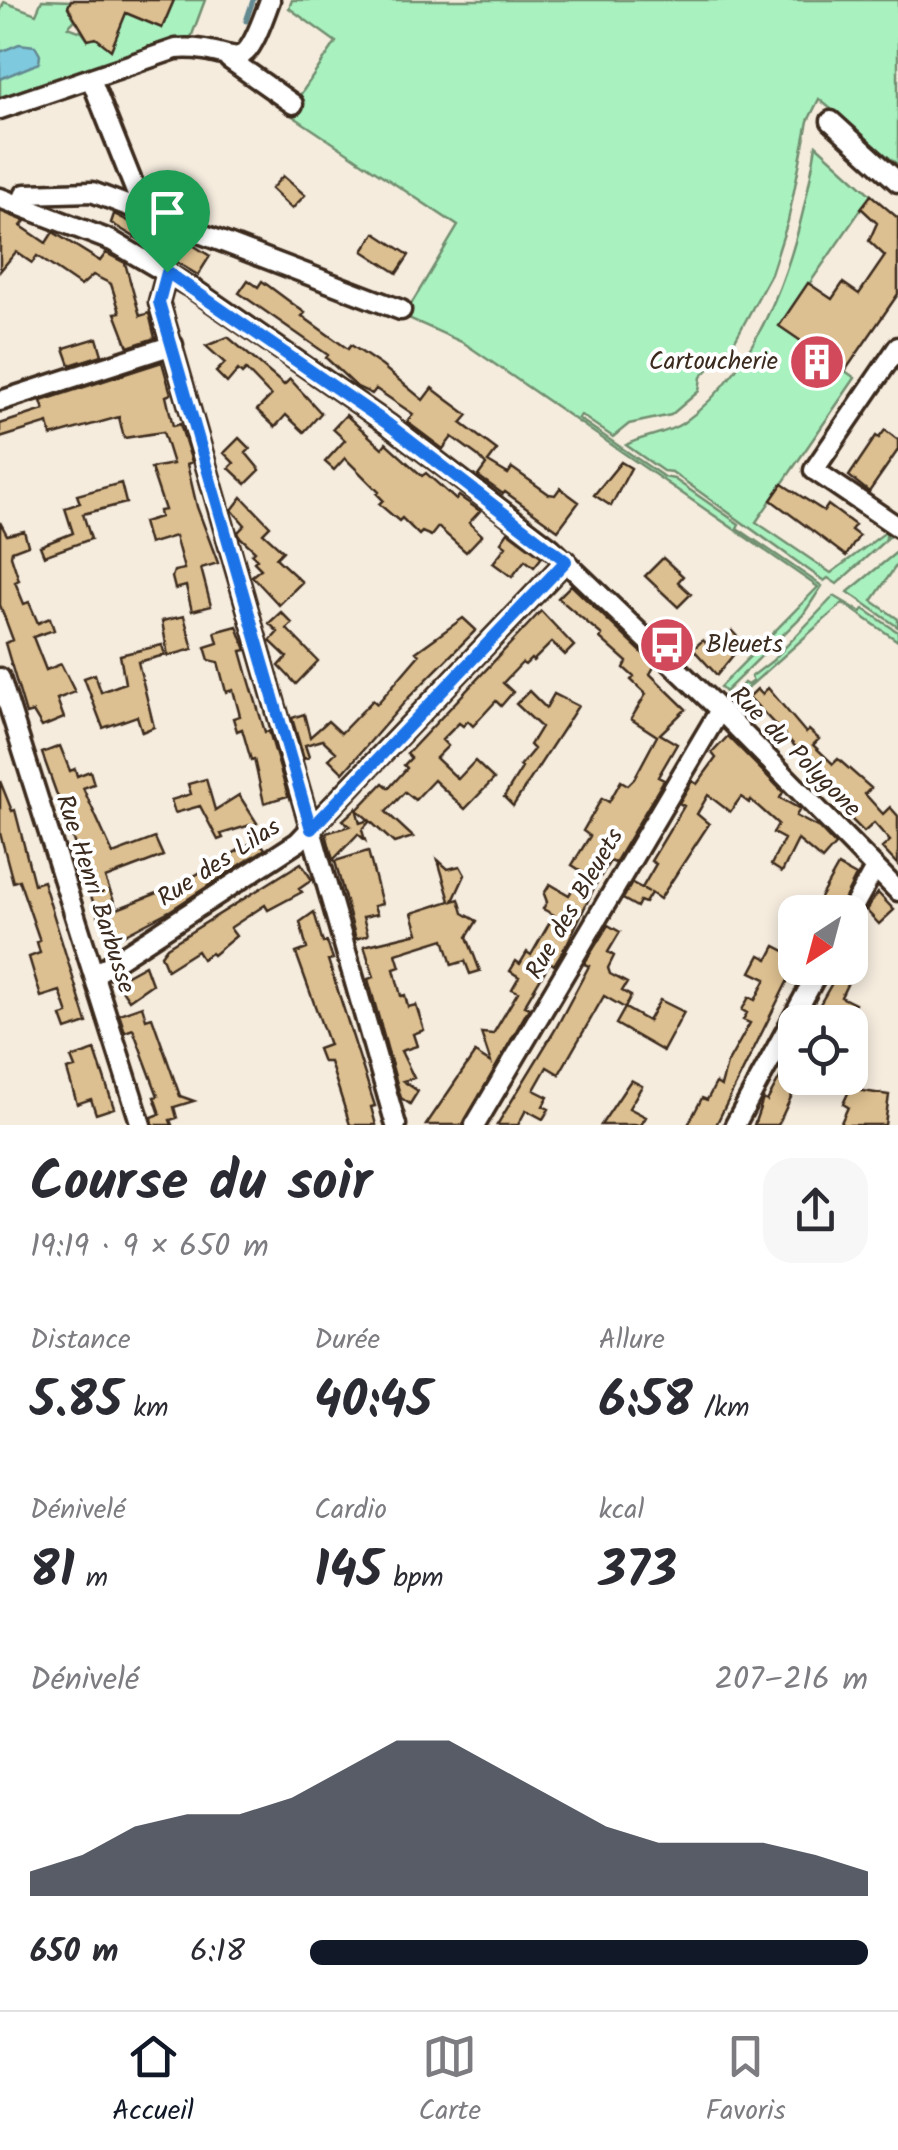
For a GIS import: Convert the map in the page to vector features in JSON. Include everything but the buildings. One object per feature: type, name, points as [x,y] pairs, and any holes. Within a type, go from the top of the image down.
[{"type":"street","points":[[229,59],[239,57],[251,46],[270,0]]},
{"type":"street","points":[[0,109],[176,48],[204,49],[229,59],[293,104]]},
{"type":"street","points":[[91,79],[144,212]]},
{"type":"street","points":[[831,122],[898,182]]},
{"type":"street","points":[[20,206],[25,194],[92,192],[401,310]]},
{"type":"street","name":"Rue du Polygone","points":[[0,198],[112,241],[167,272],[388,424],[566,561],[898,891]]},
{"type":"street","points":[[167,272],[159,302],[396,1125]]},
{"type":"street","points":[[0,401],[173,345]]},
{"type":"street","points":[[898,347],[814,470],[898,527]]},
{"type":"street","name":"Rue des Lilas","points":[[94,974],[298,842],[566,561]]},
{"type":"street","name":"Rue Henri Barbusse","points":[[0,678],[142,1125]]},
{"type":"street","name":"Rue des Bleuets","points":[[475,1125],[720,710]]},
{"type":"street","points":[[860,895],[875,868]]},
{"type":"street","points":[[734,1125],[811,985]]},
{"type":"green space","points":[[42,0],[71,1],[68,7],[75,20],[68,27],[82,32],[88,40],[126,13],[162,28],[174,0],[205,0],[189,43],[150,46],[0,103],[0,12],[4,2],[36,14]]},
{"type":"green space","points":[[292,0],[898,0],[898,165],[819,99],[808,121],[788,221],[771,274],[734,342],[701,377],[699,391],[671,415],[629,424],[613,437],[581,415],[578,418],[664,477],[674,479],[822,586],[803,615],[725,692],[720,687],[818,587],[464,343],[404,316],[458,226],[288,113],[336,42],[289,8]]},
{"type":"green space","points":[[816,145],[871,195],[780,326],[817,352],[813,362],[821,367],[827,358],[855,378],[756,522],[831,573],[887,531],[886,537],[892,534],[837,584],[828,578],[824,581],[672,472],[663,471],[626,445],[683,423],[712,398],[737,368],[758,334],[789,259]]},
{"type":"green space","points":[[898,551],[898,563],[872,601],[898,619],[898,627],[848,592]]},
{"type":"green space","points":[[834,596],[861,612],[864,609],[898,632],[898,641],[843,603],[733,701],[731,698],[744,683],[753,681],[751,677],[772,661]]},
{"type":"water","points":[[19,44],[35,46],[39,63],[0,79],[0,52]]},
{"type":"waterway","points":[[246,21],[253,0]]},
{"type":"place","name":"Cartoucherie","points":[[817,362]]},
{"type":"place","name":"Bleuets","points":[[667,645]]},
{"type":"route","points":[[167,272],[388,424],[566,561],[311,829],[159,302],[167,272]]}]
